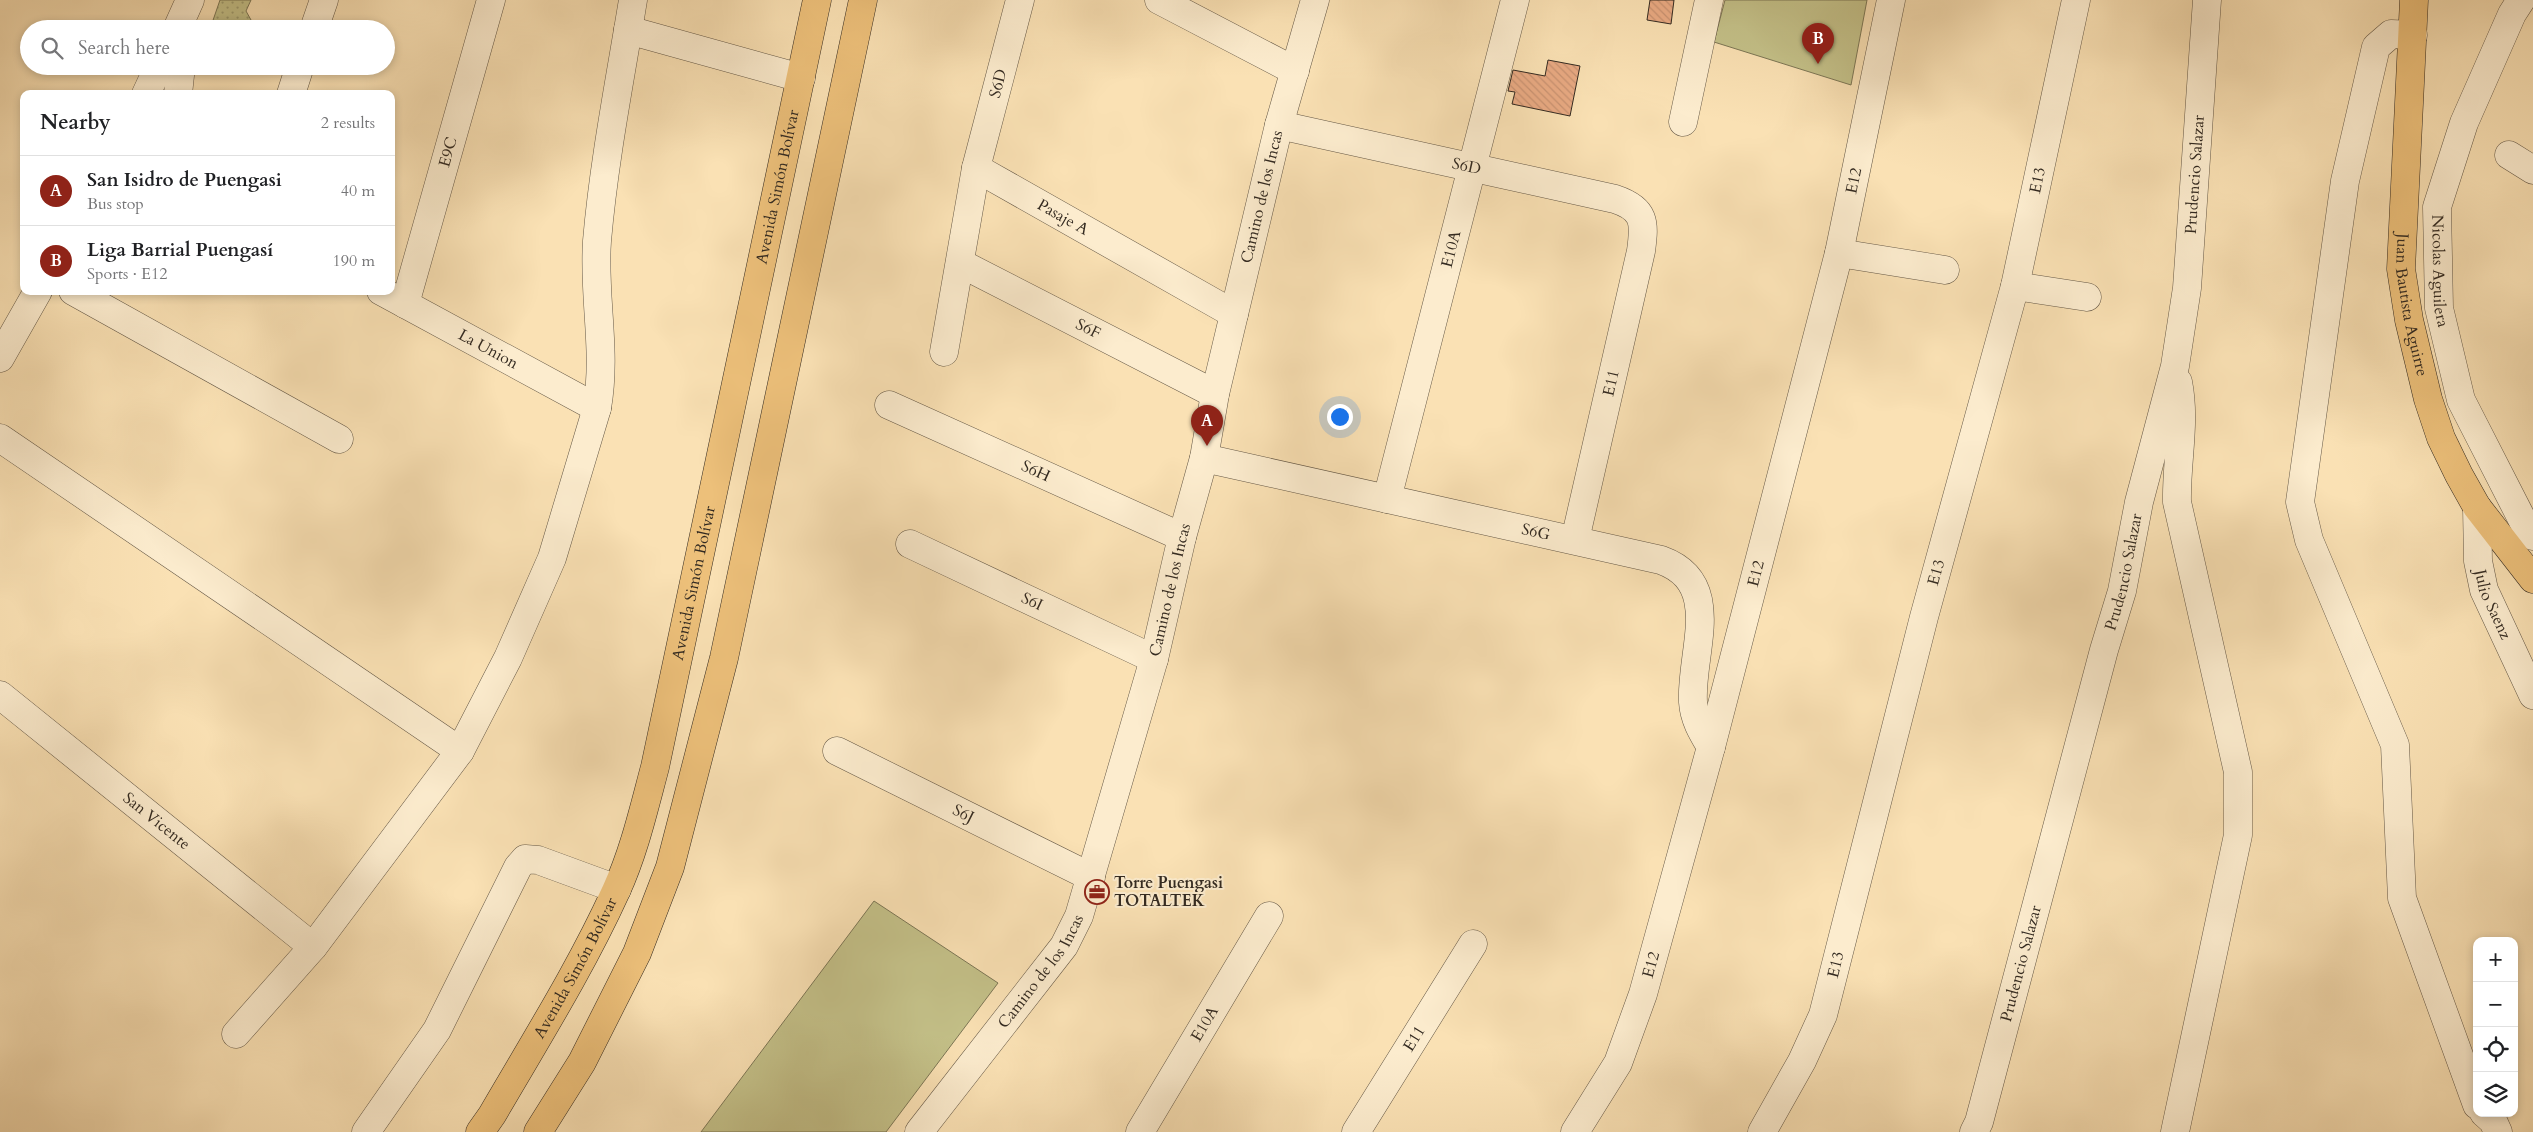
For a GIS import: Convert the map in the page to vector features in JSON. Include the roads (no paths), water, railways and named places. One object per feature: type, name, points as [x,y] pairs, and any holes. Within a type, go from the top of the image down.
[{"type":"main road","name":"Avenida Simón Bolívar","points":[[480,1132],[492,1115],[592,942],[617,889],[655,767],[817,0]]},
{"type":"main road","points":[[538,1132],[582,1062],[637,953],[670,867],[724,658],[862,0]]},
{"type":"main road","name":"Juan Bautista Aguirre","points":[[2414,0],[2402,269],[2409,320],[2428,399],[2442,438],[2477,507],[2533,579]]},
{"type":"street","points":[[317,20],[324,0]]},
{"type":"street","name":"E9C","points":[[405,304],[491,0]]},
{"type":"street","points":[[236,1034],[314,947],[460,751],[508,658],[552,558],[598,408],[603,365],[597,243],[607,158],[633,0]]},
{"type":"street","name":"S6D","points":[[976,168],[1020,0]]},
{"type":"street","points":[[1159,0],[1295,71]]},
{"type":"street","name":"Camino de los Incas","points":[[918,1132],[1064,946],[1079,916],[1154,659],[1182,537],[1204,458],[1234,314],[1279,125],[1315,0]]},
{"type":"street","name":"E10A","points":[[1388,499],[1515,0]]},
{"type":"street","points":[[1683,122],[1709,0]]},
{"type":"street","name":"E12","points":[[1575,1132],[1618,1063],[1643,994],[1711,747],[1839,253],[1891,0]]},
{"type":"street","name":"E13","points":[[1762,1132],[1802,1061],[1823,1015],[1924,617],[2015,286],[2076,0]]},
{"type":"street","name":"Prudencio Salazar","points":[[1974,1132],[1979,1122],[2122,591],[2139,502],[2175,366],[2187,288],[2207,0]]},
{"type":"street","name":"Nicolas Aguilera","points":[[2521,0],[2512,14],[2464,123],[2437,207],[2439,308],[2461,400],[2524,525],[2533,536]]},
{"type":"street","points":[[628,30],[801,78]]},
{"type":"street","points":[[2413,35],[2391,34],[2376,48],[2345,181],[2300,502],[2309,540],[2395,745],[2402,898],[2473,1094]]},
{"type":"street","points":[[148,90],[155,75]]},
{"type":"street","points":[[178,90],[179,75]]},
{"type":"street","points":[[292,90],[297,75]]},
{"type":"street","name":"S6D","points":[[1279,125],[1627,203],[1641,216],[1643,225]]},
{"type":"street","points":[[2509,155],[2533,170]]},
{"type":"street","points":[[944,352],[976,168]]},
{"type":"street","name":"Pasaje A","points":[[976,168],[1234,314]]},
{"type":"street","name":"E11","points":[[1575,540],[1641,251],[1643,225]]},
{"type":"street","points":[[1839,253],[1946,270]]},
{"type":"street","name":"S6F","points":[[960,263],[1216,394]]},
{"type":"street","points":[[2015,286],[2087,297]]},
{"type":"street","points":[[0,358],[36,295]]},
{"type":"street","points":[[80,295],[339,440]]},
{"type":"street","name":"La Union","points":[[388,295],[598,408]]},
{"type":"street","points":[[2175,366],[2181,398],[2176,480],[2178,502],[2187,553],[2238,772],[2238,835],[2175,1132]]},
{"type":"street","name":"S6H","points":[[889,405],[1182,537]]},
{"type":"street","points":[[0,438],[460,751]]},
{"type":"street","name":"S6G","points":[[1204,458],[1575,540],[1676,565],[1690,579],[1700,609],[1693,700],[1694,713],[1698,726],[1711,747]]},
{"type":"street","name":"Julio Saenz","points":[[2477,507],[2478,561],[2484,590],[2533,695]]},
{"type":"street","name":"S6I","points":[[910,544],[1154,659]]},
{"type":"street","name":"San Vicente","points":[[0,695],[314,947]]},
{"type":"street","name":"S6J","points":[[837,751],[1091,877]]},
{"type":"street","points":[[366,1132],[436,1030],[518,868],[525,859],[538,860],[617,889]]},
{"type":"street","name":"E10A","points":[[1140,1132],[1268,916]]},
{"type":"street","name":"E11","points":[[1356,1132],[1473,944]]},
{"type":"street","points":[[2478,1117],[2479,1132]]},
{"type":"street","points":[[2488,1117],[2493,1121],[2498,1132]]},
{"type":"place","name":"Liga Barrial Puengasí","points":[[1818,64]]},
{"type":"place","name":"San Isidro de Puengasi","points":[[1207,446]]},
{"type":"place","name":"Torre Puengasi TOTALTEK","points":[[1097,892]]}]
